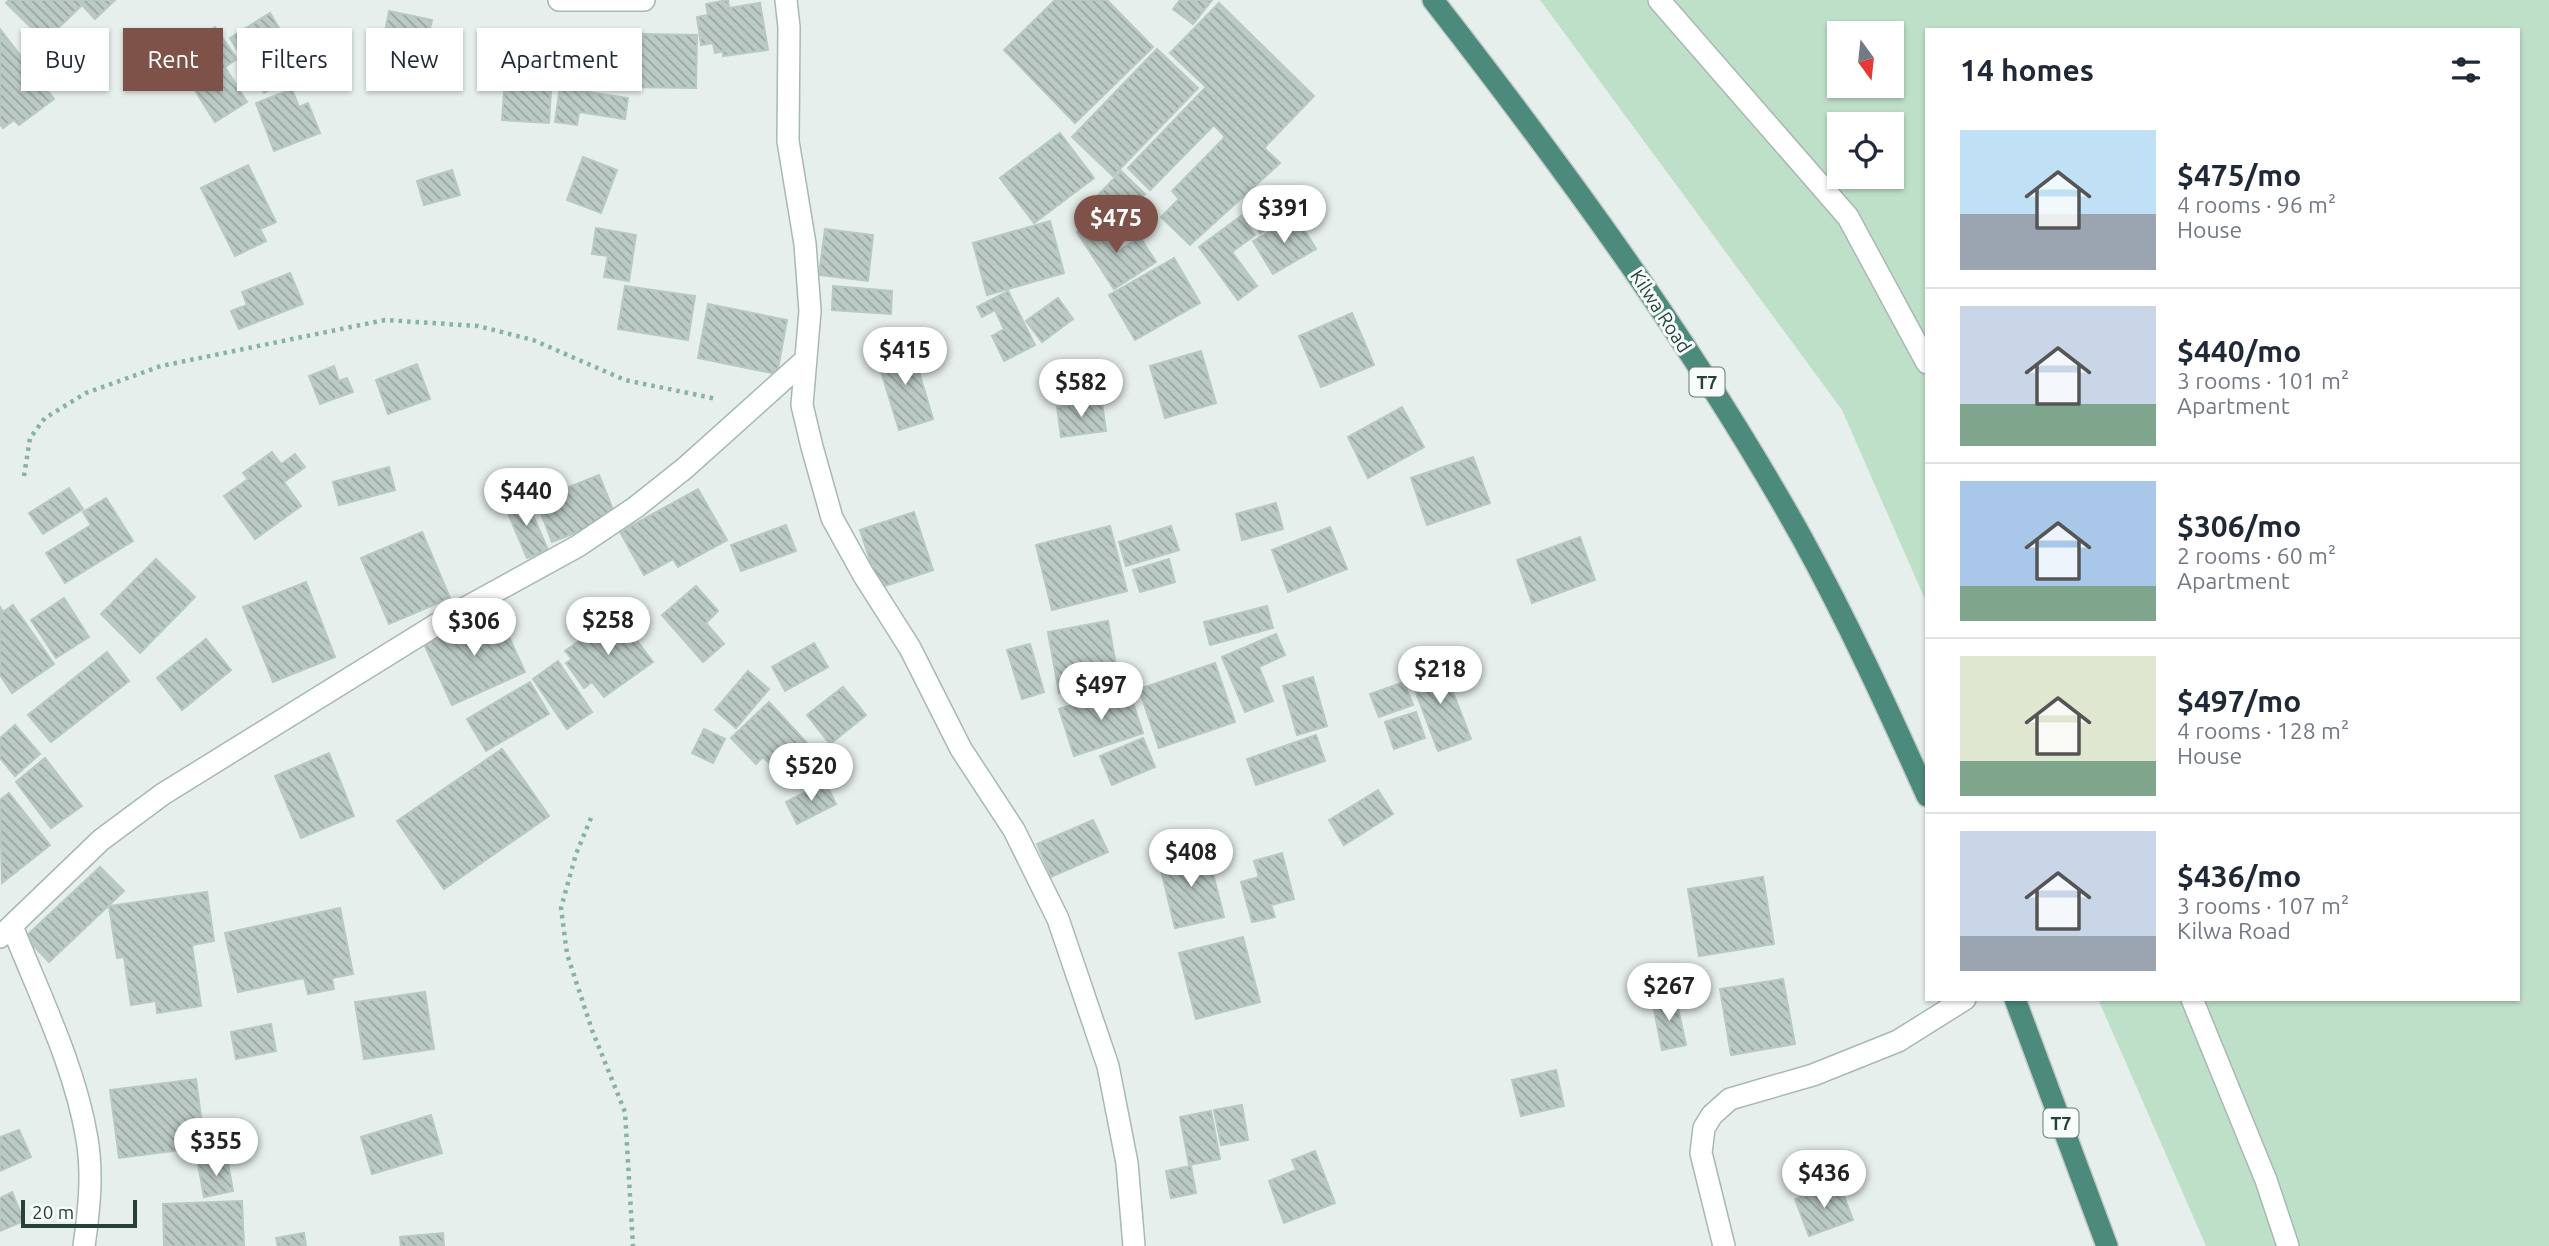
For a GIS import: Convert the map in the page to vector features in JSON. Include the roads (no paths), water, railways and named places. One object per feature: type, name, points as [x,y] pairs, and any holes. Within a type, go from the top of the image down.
[{"type":"highway","name":"Kilwa Road","points":[[1433,0],[1613,238],[1727,413],[1802,539],[1925,792]]},
{"type":"highway","name":"T7","points":[[2016,1001],[2108,1246]]},
{"type":"street","points":[[559,0],[644,0]]},
{"type":"street","points":[[786,0],[789,27],[788,141],[806,244],[810,311],[803,362],[802,405],[832,518],[863,575],[911,648],[961,748],[1014,830],[1058,919],[1108,1066],[1127,1163],[1134,1246]]},
{"type":"street","points":[[1659,0],[1848,217],[1925,358]]},
{"type":"street","points":[[84,1246],[90,1200],[88,1140],[70,1075],[6,932],[101,840],[163,794],[447,618],[578,546],[676,476],[803,362]]},
{"type":"street","points":[[1724,1246],[1701,1153],[1704,1128],[1713,1115],[1730,1099],[1812,1075],[1898,1041],[1962,1001]]},
{"type":"street","points":[[2193,1001],[2266,1180],[2288,1246]]}]
